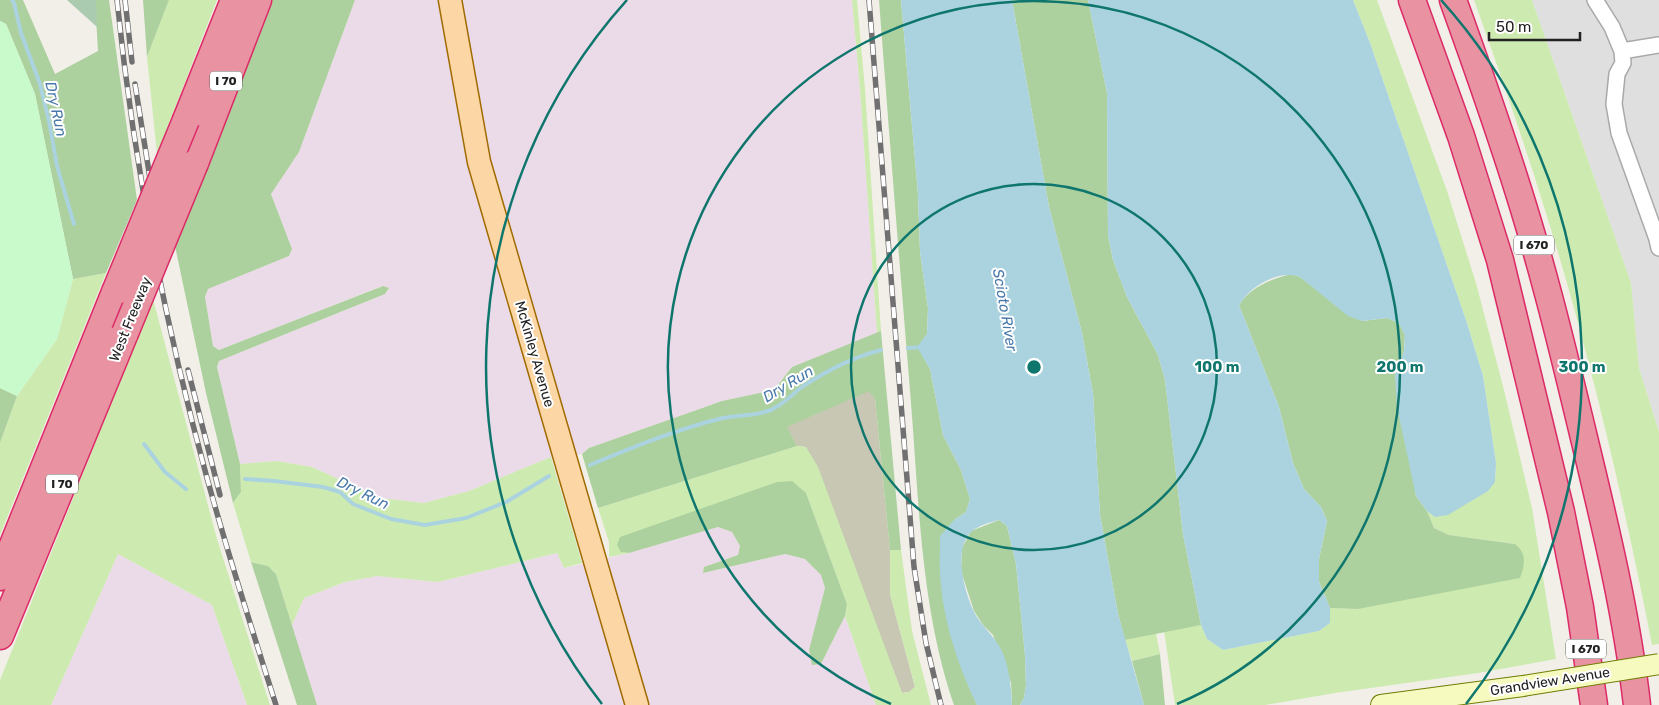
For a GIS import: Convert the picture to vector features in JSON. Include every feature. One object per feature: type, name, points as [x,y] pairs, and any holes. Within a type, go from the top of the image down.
[{"type":"highway","name":"West Freeway","points":[[0,577],[234,0]]},
{"type":"highway","name":"West Freeway","points":[[0,636],[195,163],[258,0]]},
{"type":"highway","points":[[1397,0],[1461,136]]},
{"type":"highway","name":"I 670","points":[[1412,0],[1461,136],[1500,260],[1562,512],[1580,607],[1594,705]]},
{"type":"highway","name":"I 670","points":[[1453,0],[1493,110],[1527,219],[1557,327],[1600,505],[1632,661],[1637,705]]},
{"type":"highway","points":[[1576,705],[1575,684],[1580,607]]},
{"type":"highway","points":[[1632,661],[1645,705]]},
{"type":"main road","name":"McKinley Avenue","points":[[450,0],[479,162],[637,705]]},
{"type":"main road","name":"Grandview Avenue","points":[[1381,705],[1523,686],[1659,664]]},
{"type":"street","points":[[1595,0],[1612,28],[1622,51],[1623,64],[1617,74],[1614,104],[1619,133],[1658,240],[1659,248]]},
{"type":"street","points":[[1622,51],[1659,44]]},
{"type":"shaded area","points":[[355,0],[852,0],[877,333],[792,367],[774,390],[722,401],[589,448],[582,454],[551,457],[469,491],[424,503],[380,498],[312,467],[277,461],[240,464],[217,367],[219,361],[385,294],[389,289],[382,286],[219,350],[213,346],[205,297],[208,289],[289,256],[292,249],[271,194],[299,152]]},
{"type":"shaded area","points":[[1532,0],[1659,0],[1659,432],[1639,368],[1631,283]]},
{"type":"shaded area","points":[[869,390],[875,399],[890,550],[890,594],[915,687],[909,692],[902,693],[806,447],[797,446],[786,427]]},
{"type":"shaded area","points":[[718,527],[732,532],[740,546],[738,555],[704,567],[703,573],[785,554],[805,559],[821,575],[825,588],[809,650],[812,664],[821,664],[845,616],[876,705],[317,705],[292,625],[304,598],[345,582],[377,576],[438,582],[557,553],[564,568],[629,553]]},
{"type":"shaded area","points":[[118,554],[212,605],[247,705],[51,705]]},
{"type":"green space","points":[[0,0],[23,0],[55,74],[98,51],[95,0],[109,0],[137,200],[106,273],[73,279],[35,94],[6,24],[0,21]]},
{"type":"green space","points":[[67,0],[96,0],[97,27]]},
{"type":"green space","points":[[143,0],[169,0],[147,57]]},
{"type":"green space","points":[[169,0],[217,0],[157,154],[147,57]]},
{"type":"green space","points":[[272,0],[355,0],[299,152],[271,194],[292,249],[289,256],[208,289],[205,297],[213,346],[219,350],[383,286],[389,288],[385,294],[219,361],[217,367],[240,464],[241,492],[233,503],[206,393],[175,246]]},
{"type":"green space","points":[[852,0],[857,0],[865,89],[881,331],[877,333],[860,90]]},
{"type":"green space","points":[[879,0],[901,0],[918,194],[920,252],[928,308],[927,334],[918,347],[930,369],[943,435],[961,470],[970,499],[966,512],[954,520],[969,687],[977,705],[954,705],[934,632],[928,594],[919,518]]},
{"type":"green space","points":[[1012,0],[1088,0],[1107,93],[1108,235],[1113,260],[1127,297],[1158,355],[1165,380],[1183,534],[1201,625],[1125,640],[1118,614],[1100,515],[1093,394],[1082,333],[1049,207]]},
{"type":"green space","points":[[1353,0],[1377,0],[1447,191],[1476,283],[1532,508],[1556,659],[1478,673],[1265,705],[1175,705],[1164,631],[1201,625],[1207,639],[1223,650],[1319,631],[1330,623],[1330,608],[1358,609],[1516,544],[1449,535],[1434,528],[1427,511],[1435,517],[1495,482],[1496,463],[1483,376],[1467,323],[1370,43]]},
{"type":"green space","points":[[1474,0],[1532,0],[1631,283],[1639,368],[1659,432],[1659,644],[1652,645],[1630,536],[1575,312],[1520,132]]},
{"type":"green space","points":[[0,21],[6,24],[35,94],[73,279],[57,339],[17,396],[0,388]]},
{"type":"green space","points":[[106,273],[0,535],[0,443],[17,396],[57,339],[73,279]]},
{"type":"green space","points":[[1291,274],[1300,277],[1362,321],[1387,318],[1399,323],[1405,335],[1404,351],[1395,375],[1416,496],[1427,511],[1434,528],[1449,535],[1515,544],[1522,551],[1524,560],[1520,578],[1358,609],[1330,608],[1319,582],[1319,559],[1327,521],[1321,507],[1304,489],[1293,463],[1279,407],[1239,305],[1255,289],[1276,278]]},
{"type":"green space","points":[[153,299],[217,539],[270,705],[247,705],[212,605],[118,554],[51,705],[0,705],[0,680]]},
{"type":"green space","points":[[881,331],[901,550],[890,550],[875,399],[869,391],[787,427],[797,446],[598,508],[582,454],[589,448],[722,401],[774,390],[792,367]]},
{"type":"green space","points":[[0,388],[17,396],[0,443]]},
{"type":"green space","points":[[797,446],[806,447],[818,467],[902,693],[909,692],[915,687],[890,594],[890,550],[901,550],[912,631],[931,705],[876,705],[845,616],[847,604],[806,493],[621,552],[629,553],[609,557],[609,542],[598,508]]},
{"type":"green space","points":[[551,457],[582,563],[564,568],[557,553],[438,582],[377,576],[345,582],[304,598],[292,625],[276,574],[268,566],[251,562],[233,503],[241,492],[240,464],[277,461],[312,467],[380,498],[424,503],[469,491]]},
{"type":"green space","points":[[792,481],[806,493],[847,604],[845,616],[821,664],[812,665],[809,650],[825,588],[821,575],[805,559],[785,554],[703,573],[704,567],[738,555],[740,546],[732,532],[718,527],[629,553],[621,552],[617,545],[620,537],[777,482]]},
{"type":"green space","points":[[999,520],[1007,526],[1016,564],[1026,685],[1024,698],[1020,705],[1012,705],[1011,683],[993,635],[983,625],[974,611],[961,571],[962,548],[971,531]]},
{"type":"green space","points":[[251,562],[268,566],[276,574],[317,705],[297,705]]},
{"type":"green space","points":[[1156,633],[1160,654],[1132,661],[1125,640]]},
{"type":"green space","points":[[1160,654],[1165,705],[1144,705],[1132,661]]},
{"type":"water","name":"Scioto River","points":[[901,0],[1012,0],[1049,207],[1082,333],[1093,394],[1100,515],[1118,614],[1144,705],[1020,705],[1024,698],[1026,685],[1016,564],[1007,526],[999,520],[980,526],[971,532],[962,549],[961,560],[964,582],[974,612],[998,644],[1004,656],[1011,686],[1012,705],[977,705],[964,677],[949,632],[943,601],[940,574],[940,536],[954,520],[966,512],[970,499],[961,470],[943,435],[930,369],[917,347],[927,334],[928,308],[920,252],[918,194]]},
{"type":"water","points":[[1088,0],[1353,0],[1370,43],[1467,323],[1483,376],[1496,463],[1495,482],[1488,491],[1448,515],[1435,517],[1427,511],[1416,496],[1397,407],[1395,375],[1404,351],[1405,335],[1399,323],[1387,318],[1362,321],[1348,316],[1300,277],[1292,275],[1274,277],[1250,291],[1239,305],[1279,407],[1293,463],[1304,489],[1321,507],[1327,521],[1319,559],[1319,582],[1330,608],[1330,623],[1319,631],[1223,650],[1207,639],[1201,625],[1183,534],[1165,380],[1158,355],[1127,297],[1113,260],[1108,235],[1107,93]]},
{"type":"waterway","name":"Dry Run","points":[[12,0],[21,33],[40,84],[57,166],[74,224]]},
{"type":"waterway","name":"Dry Run","points":[[908,348],[921,347]]},
{"type":"waterway","name":"Dry Run","points":[[590,465],[689,427],[723,418],[768,411],[830,370],[861,356],[881,350]]},
{"type":"waterway","name":"Dry Run","points":[[144,444],[165,472],[186,489]]},
{"type":"waterway","name":"Dry Run","points":[[245,479],[323,487],[340,492],[353,504],[391,519],[425,525],[466,518],[506,502],[549,476]]},
{"type":"railway","points":[[117,0],[141,180],[177,361],[215,506],[276,705]]},
{"type":"railway","points":[[125,0],[132,62]]},
{"type":"railway","points":[[869,0],[914,567],[926,643],[941,705]]},
{"type":"railway","points":[[135,84],[152,191]]},
{"type":"railway","points":[[188,370],[220,495]]}]
